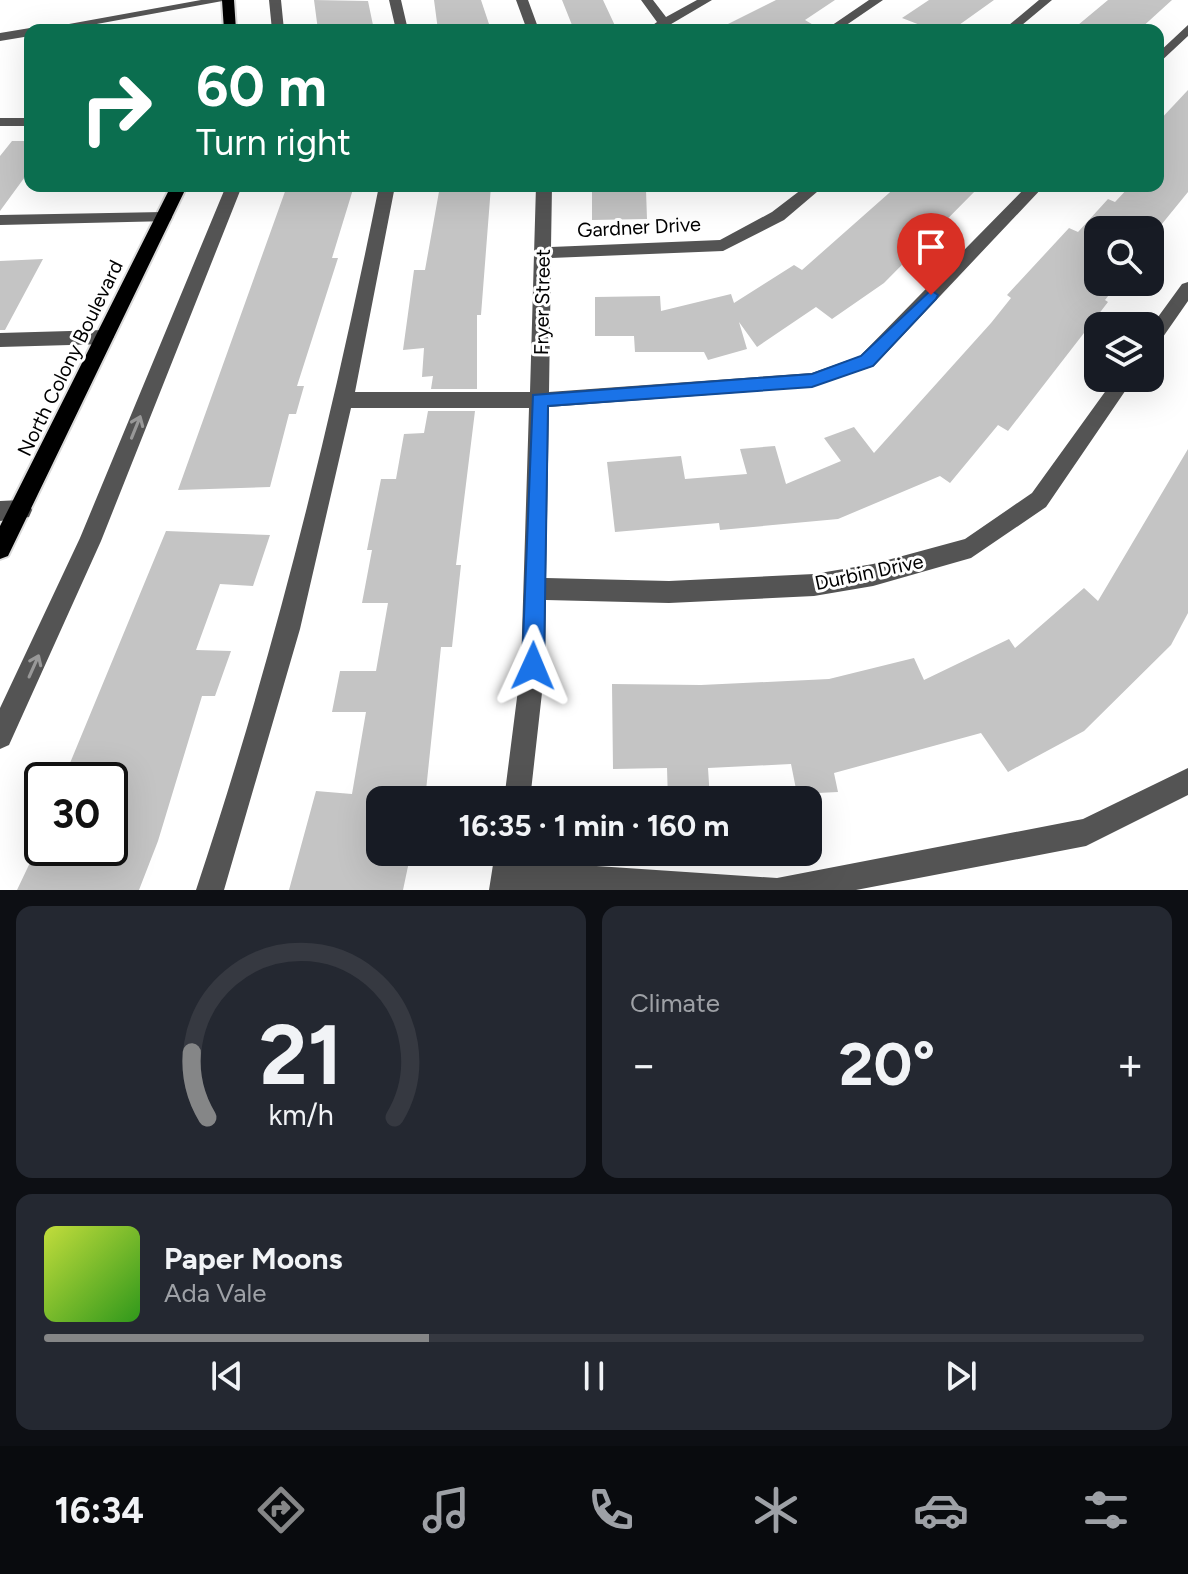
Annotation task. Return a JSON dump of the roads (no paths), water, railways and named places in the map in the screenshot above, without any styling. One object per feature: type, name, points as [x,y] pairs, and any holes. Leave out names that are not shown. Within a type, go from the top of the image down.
[{"type":"main road","points":[[228,0],[230,24]]},
{"type":"main road","name":"North Colony Boulevard","points":[[0,549],[11,511],[105,337],[176,192]]},
{"type":"street","points":[[78,24],[222,0]]},
{"type":"street","points":[[275,0],[277,24]]},
{"type":"street","points":[[395,0],[401,24]]},
{"type":"street","points":[[522,0],[531,24]]},
{"type":"street","points":[[647,0],[664,23],[706,0]]},
{"type":"street","points":[[840,24],[877,0]]},
{"type":"street","points":[[1016,24],[1046,0]]},
{"type":"street","points":[[1164,54],[1188,29]]},
{"type":"street","points":[[0,37],[24,33]]},
{"type":"street","points":[[0,122],[24,122]]},
{"type":"street","points":[[0,736],[90,541],[232,192]]},
{"type":"street","points":[[210,890],[281,660],[347,400],[386,192]]},
{"type":"street","name":"Fryer Street","points":[[519,786],[533,666],[544,192]]},
{"type":"street","name":"Gardner Drive","points":[[543,253],[723,245],[778,216],[808,192]]},
{"type":"street","points":[[347,400],[540,400],[812,380],[867,361],[1030,192]]},
{"type":"street","points":[[0,220],[164,217]]},
{"type":"street","points":[[1164,322],[1188,288]]},
{"type":"street","points":[[0,340],[105,337]]},
{"type":"street","name":"Durbin Drive","points":[[534,589],[669,592],[814,585],[873,575],[971,548],[1039,500],[1115,392]]},
{"type":"street","points":[[782,890],[1086,832],[1188,781]]},
{"type":"street","points":[[506,872],[772,890]]}]
